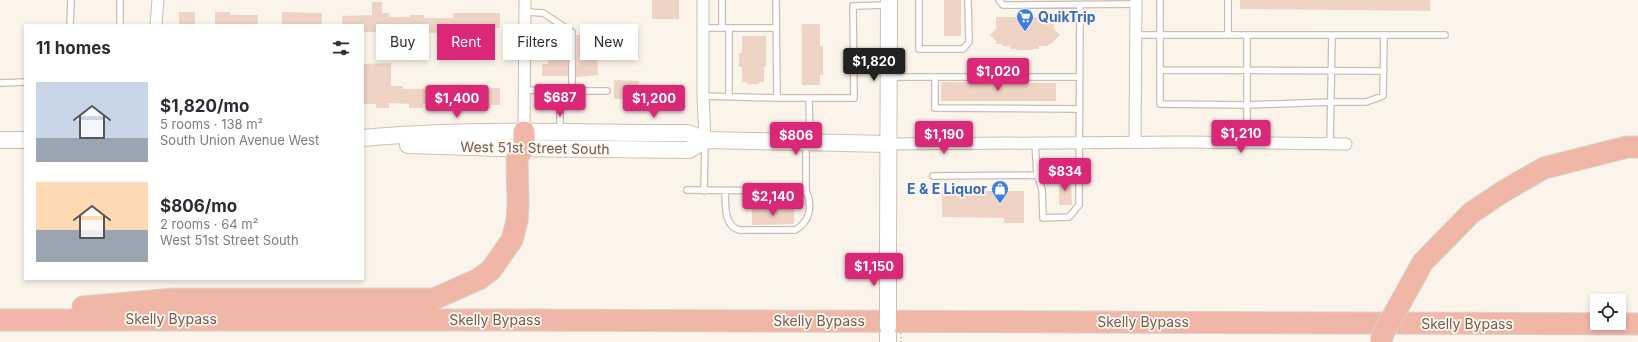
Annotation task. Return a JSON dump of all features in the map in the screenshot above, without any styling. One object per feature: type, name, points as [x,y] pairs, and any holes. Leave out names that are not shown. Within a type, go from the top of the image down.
[{"type":"highway","points":[[0,316],[172,299],[434,299],[478,280],[491,270],[512,240],[517,221],[518,205],[517,156],[524,140]]},
{"type":"highway","points":[[1381,342],[1383,334],[1423,262],[1471,213],[1504,191],[1544,168],[1627,147],[1638,147]]},
{"type":"highway","points":[[1626,318],[1638,316]]},
{"type":"highway","name":"Skelly Bypass","points":[[0,320],[1590,323]]},
{"type":"highway","name":"Skelly Bypass","points":[[1626,324],[1638,324]]},
{"type":"street","points":[[156,24],[158,0]]},
{"type":"street","points":[[524,140],[525,0]]},
{"type":"street","points":[[703,0],[703,96],[705,140]]},
{"type":"street","points":[[1135,142],[1136,2]]},
{"type":"street","points":[[888,342],[889,3]]},
{"type":"street","name":"West 51st Street South","points":[[524,140],[560,132],[688,132],[705,140],[888,144],[1135,142],[1346,144]]},
{"type":"street","name":"West 51st Street South","points":[[364,140],[391,136],[524,140],[689,150],[705,140]]},
{"type":"street","points":[[0,140],[24,140]]},
{"type":"lane","points":[[70,24],[71,0]]},
{"type":"lane","points":[[120,0],[120,24]]},
{"type":"lane","points":[[722,0],[722,28]]},
{"type":"lane","points":[[776,0],[777,98]]},
{"type":"lane","points":[[919,0],[919,49],[963,49],[969,42],[968,0]]},
{"type":"lane","points":[[999,0],[1003,5],[1136,2]]},
{"type":"lane","points":[[1160,0],[1160,104],[1247,105],[1366,102],[1383,96],[1384,35]]},
{"type":"lane","points":[[1228,0],[1228,35]]},
{"type":"lane","points":[[703,96],[854,98],[853,6],[889,3]]},
{"type":"lane","points":[[1035,143],[1037,175],[1042,189],[1043,218],[1069,217],[1079,205],[1080,4]]},
{"type":"lane","points":[[525,12],[543,13],[572,32],[572,91]]},
{"type":"lane","points":[[703,28],[776,28]]},
{"type":"lane","points":[[729,28],[729,96]]},
{"type":"lane","points":[[1136,35],[1445,36]]},
{"type":"lane","points":[[1247,35],[1247,142]]},
{"type":"lane","points":[[1330,144],[1332,35]]},
{"type":"lane","points":[[1160,70],[1384,71]]},
{"type":"lane","points":[[888,76],[1080,77]]},
{"type":"lane","points":[[935,76],[935,108],[1080,109]]},
{"type":"lane","points":[[0,83],[24,82]]},
{"type":"lane","points":[[525,90],[607,91]]},
{"type":"lane","points":[[560,91],[560,132]]},
{"type":"lane","points":[[726,190],[727,215],[733,228],[739,230],[795,230],[807,221],[809,214],[809,197],[806,191],[810,98]]},
{"type":"lane","points":[[704,190],[705,140]]},
{"type":"lane","points":[[933,176],[1037,175]]},
{"type":"lane","points":[[687,190],[806,191]]},
{"type":"building","points":[[652,0],[679,0],[679,19],[652,19]]},
{"type":"building","points":[[944,0],[961,0],[961,36],[944,36]]},
{"type":"building","points":[[1240,0],[1430,0],[1430,11],[1240,9]]},
{"type":"building","points":[[372,2],[382,2],[382,13],[389,13],[389,17],[424,15],[424,18],[453,18],[453,13],[500,13],[500,28],[495,28],[495,24],[437,24],[437,33],[429,33],[429,24],[376,24],[376,32],[364,32],[364,24],[342,24],[342,16],[372,15]]},
{"type":"building","points":[[179,12],[195,12],[195,24],[179,24]]},
{"type":"building","points":[[215,12],[230,12],[230,15],[258,15],[258,24],[215,24]]},
{"type":"building","points":[[282,12],[322,13],[322,24],[282,24]]},
{"type":"building","name":"QuikTrip","points":[[996,17],[1054,17],[1054,29],[1060,35],[1051,44],[1048,44],[1048,46],[1039,46],[1039,49],[1010,49],[1010,46],[996,44],[996,41],[990,35],[996,29]]},
{"type":"building","points":[[802,24],[820,24],[820,46],[823,46],[823,75],[820,75],[820,85],[802,85]]},
{"type":"building","points":[[576,35],[580,35],[580,60],[597,60],[598,75],[576,77]]},
{"type":"building","points":[[742,36],[766,36],[766,67],[764,67],[764,82],[759,82],[759,84],[747,84],[747,82],[742,82],[742,67],[739,67],[739,53],[742,53]]},
{"type":"building","points":[[548,60],[568,60],[568,76],[542,76],[542,64],[548,64]]},
{"type":"building","points":[[391,63],[391,86],[403,86],[403,89],[500,88],[500,105],[491,105],[491,108],[443,109],[443,104],[423,104],[423,108],[409,108],[409,104],[389,103],[389,108],[376,108],[376,104],[364,104],[364,64]]},
{"type":"building","points":[[614,80],[639,81],[638,99],[614,99]]},
{"type":"building","points":[[941,82],[1056,83],[1056,101],[941,101]]},
{"type":"building","points":[[663,90],[679,90],[679,108],[662,108]]},
{"type":"building","points":[[1059,178],[1071,178],[1072,205],[1059,205]]},
{"type":"building","points":[[942,191],[1024,191],[1024,223],[1004,223],[1004,218],[942,217]]},
{"type":"building","points":[[752,209],[794,209],[794,224],[752,225]]},
{"type":"place","name":"QuikTrip","points":[[1025,32]]},
{"type":"place","name":"E & E Liquor","points":[[1000,204]]}]
